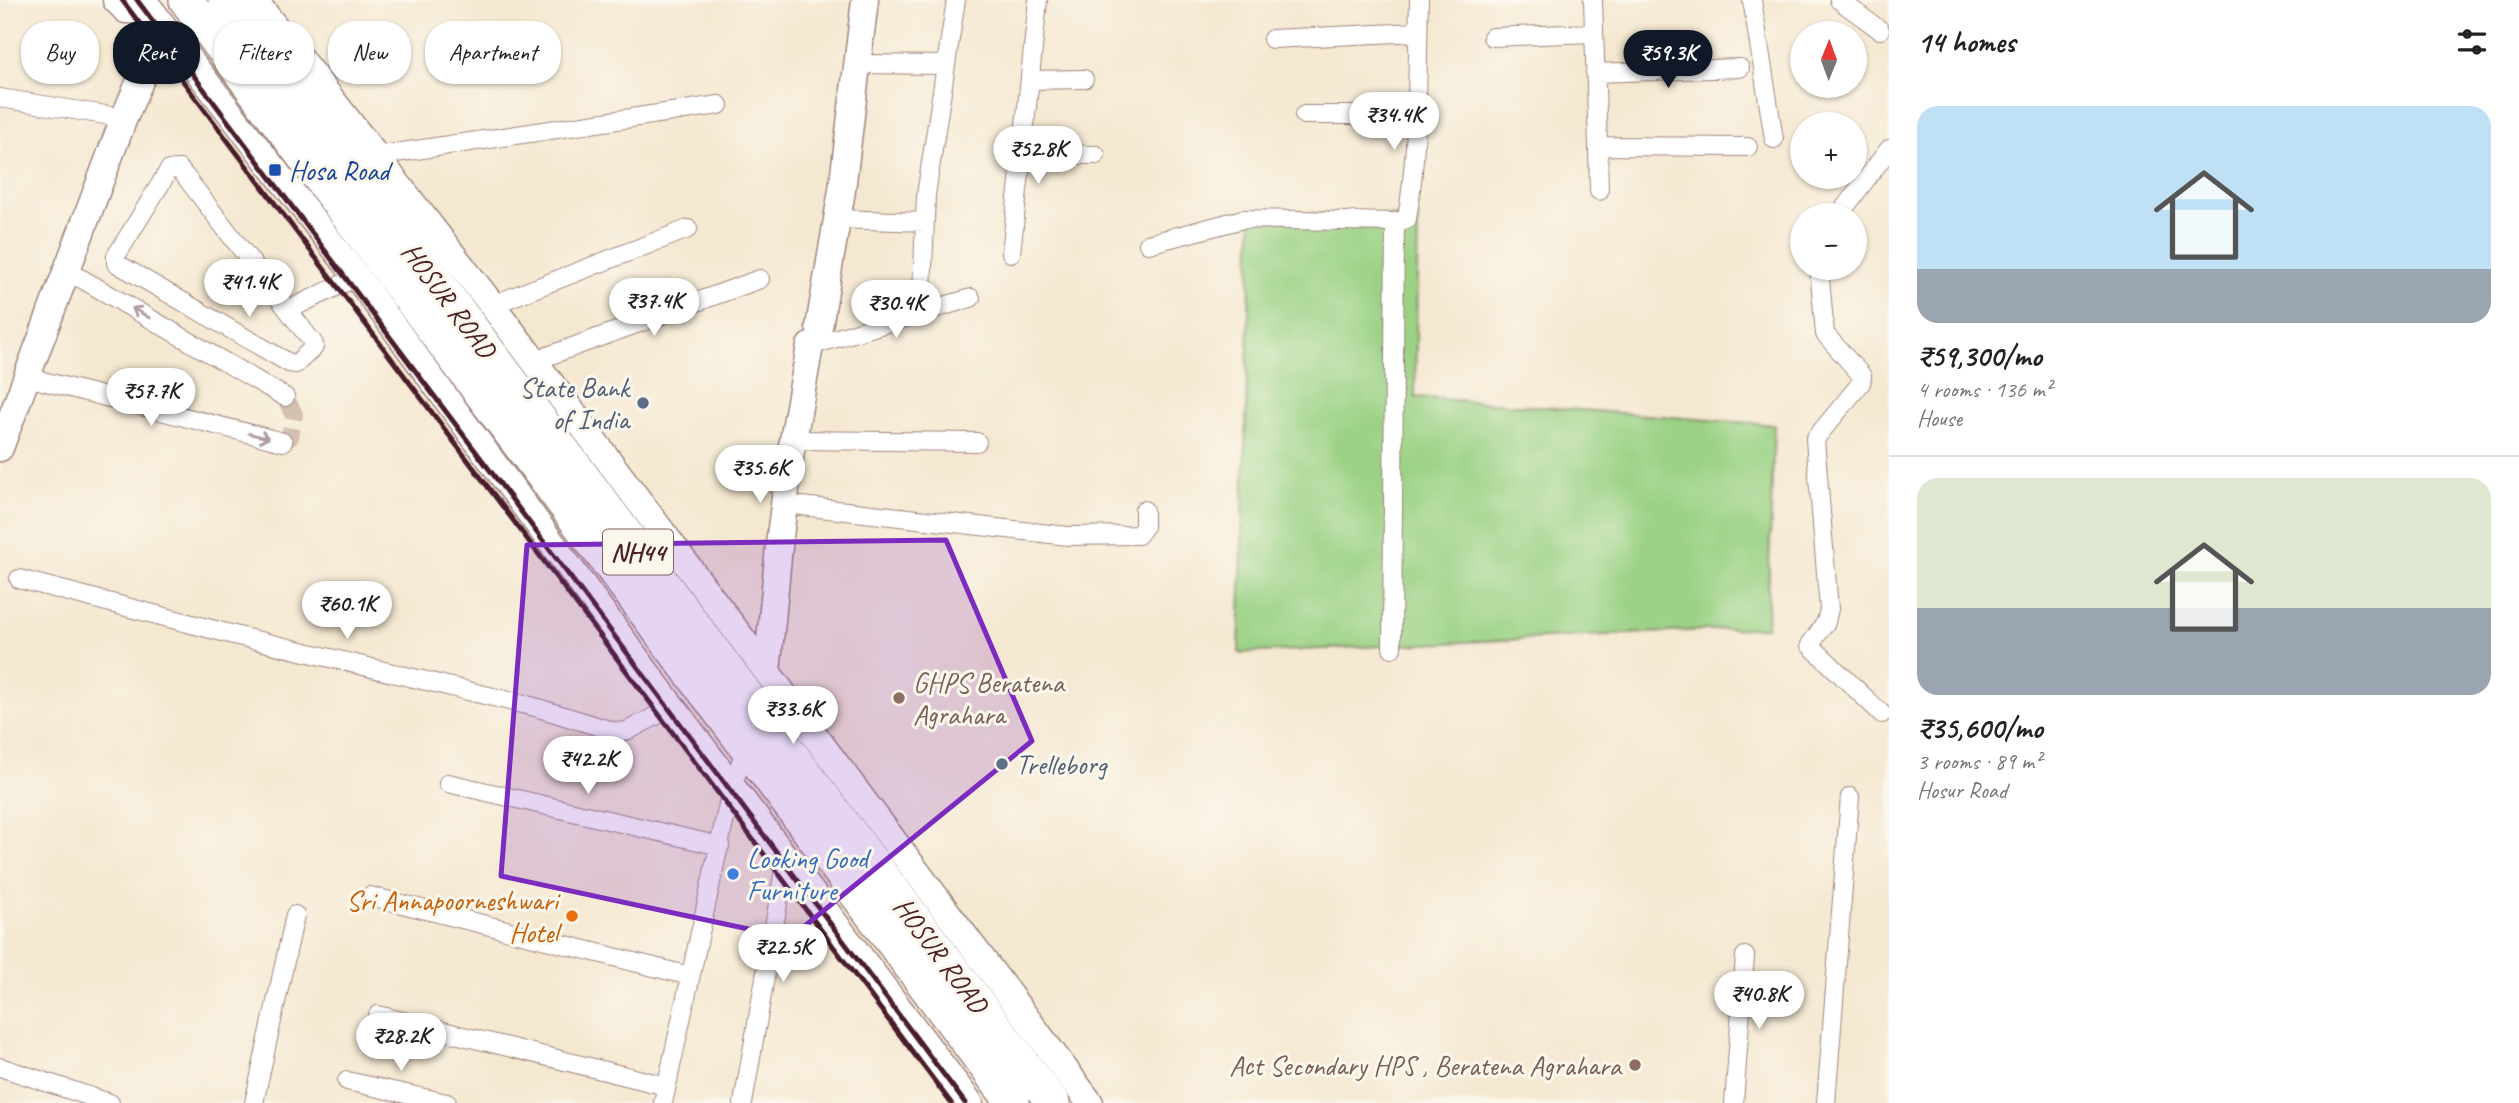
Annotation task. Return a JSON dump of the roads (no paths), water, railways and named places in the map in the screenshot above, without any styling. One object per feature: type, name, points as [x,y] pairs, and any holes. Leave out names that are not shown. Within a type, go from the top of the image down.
[{"type":"highway","points":[[186,0],[1013,1103]]},
{"type":"highway","name":"HOSUR ROAD","points":[[228,0],[1053,1103]]},
{"type":"highway","points":[[228,0],[1038,1103]]},
{"type":"highway","name":"HOSUR ROAD","points":[[155,4],[736,774],[996,1103]]},
{"type":"street","points":[[116,0],[125,10],[155,4],[163,21]]},
{"type":"street","name":"HOSUR ROAD","points":[[228,0],[375,156],[492,305],[1090,1103]]},
{"type":"street","points":[[768,672],[793,440],[838,219],[865,0]]},
{"type":"street","points":[[922,292],[926,195],[956,0]]},
{"type":"street","points":[[1011,253],[1038,0]]},
{"type":"street","points":[[1148,244],[1243,219],[1395,222],[1407,219],[1415,115],[1419,0]]},
{"type":"street","points":[[1593,0],[1599,191]]},
{"type":"street","points":[[1752,0],[1774,139]]},
{"type":"street","points":[[1839,0],[1880,30]]},
{"type":"street","points":[[1272,39],[1418,32]]},
{"type":"street","points":[[1492,37],[1594,33]]},
{"type":"street","points":[[859,64],[946,65]]},
{"type":"street","points":[[1595,73],[1740,68]]},
{"type":"street","points":[[200,74],[357,277],[673,707],[736,774],[786,858],[970,1103]]},
{"type":"street","points":[[1030,80],[1084,79]]},
{"type":"street","points":[[0,448],[6,415],[27,377],[139,84]]},
{"type":"street","points":[[0,98],[124,118]]},
{"type":"street","points":[[375,156],[719,105]]},
{"type":"street","points":[[1304,115],[1415,115]]},
{"type":"street","points":[[1598,146],[1748,147]]},
{"type":"street","points":[[1848,203],[1889,149]]},
{"type":"street","points":[[1022,154],[1096,155]]},
{"type":"street","points":[[179,169],[185,176],[288,310],[314,344],[296,364],[289,363],[116,263],[116,256],[169,170],[179,169]]},
{"type":"street","points":[[838,219],[925,222]]},
{"type":"street","points":[[1392,648],[1395,222]]},
{"type":"street","points":[[492,305],[688,229]]},
{"type":"street","points":[[65,274],[82,279],[285,397]]},
{"type":"street","points":[[288,310],[357,277]]},
{"type":"street","points":[[534,361],[760,279]]},
{"type":"street","points":[[1820,280],[1825,334],[1862,376],[1861,383],[1815,439],[1829,609],[1826,622],[1810,645],[1882,714]]},
{"type":"street","points":[[814,337],[971,298]]},
{"type":"street","points":[[27,377],[283,442]]},
{"type":"street","points":[[793,440],[976,442]]},
{"type":"street","points":[[784,504],[1068,537],[1138,535],[1144,527],[1144,510]]},
{"type":"street","points":[[19,579],[234,635],[535,707],[616,732],[626,731],[673,707]]},
{"type":"street","points":[[378,1016],[664,1094],[736,774]]},
{"type":"street","points":[[449,783],[719,846]]},
{"type":"street","points":[[1826,1103],[1850,796]]},
{"type":"street","points":[[743,1103],[786,858]]},
{"type":"street","points":[[370,896],[690,976]]},
{"type":"street","points":[[254,1103],[295,915]]},
{"type":"street","points":[[1734,1103],[1745,956]]},
{"type":"street","points":[[0,1067],[110,1103]]},
{"type":"street","points":[[347,1081],[447,1103]]},
{"type":"tunnel","points":[[283,442],[290,437],[294,414],[285,397]]},
{"type":"railway","points":[[122,0],[951,1103]]},
{"type":"railway","points":[[137,0],[965,1103]]},
{"type":"place","name":"Hosa Road","points":[[275,170]]},
{"type":"place","name":"State Bank of India","points":[[643,403]]},
{"type":"place","name":"GHPS Beratena Agrahara","points":[[899,698]]},
{"type":"place","name":"Trelleborg","points":[[1002,764]]},
{"type":"place","name":"Looking Good Furniture","points":[[733,874]]},
{"type":"place","name":"Sri Annapoorneshwari Hotel","points":[[572,916]]},
{"type":"place","name":"Act Secondary HPS , Beratena Agrahara","points":[[1635,1065]]}]
